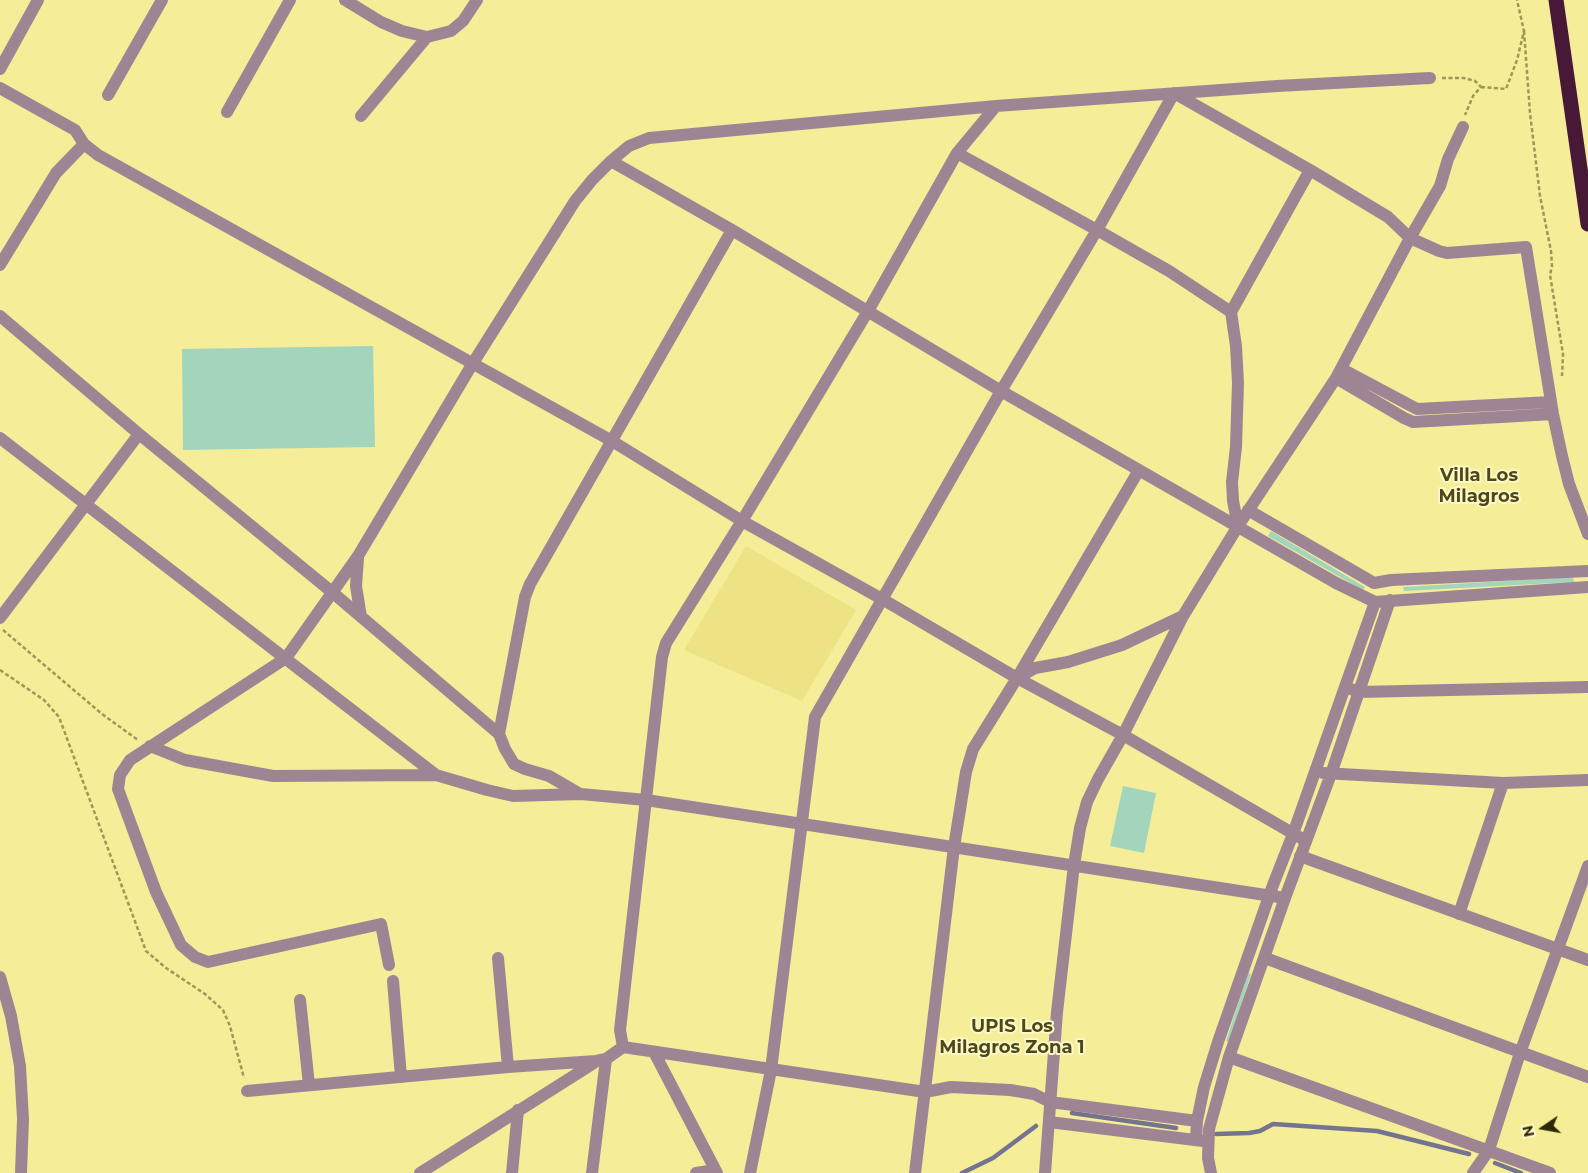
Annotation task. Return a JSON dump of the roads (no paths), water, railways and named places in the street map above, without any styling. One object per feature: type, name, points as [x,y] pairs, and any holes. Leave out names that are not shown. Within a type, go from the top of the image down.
[{"type":"highway","points":[[1556,0],[1588,224]]},
{"type":"street","points":[[0,69],[38,0]]},
{"type":"street","points":[[108,96],[162,0]]},
{"type":"street","points":[[227,112],[290,0]]},
{"type":"street","points":[[345,0],[381,22],[402,31],[427,37],[451,32],[463,21],[477,0]]},
{"type":"street","points":[[361,116],[427,37]]},
{"type":"street","points":[[389,965],[381,924],[208,962],[195,957],[181,945],[156,892],[118,789],[120,775],[130,760],[286,658],[358,556],[473,363],[575,201],[610,161],[629,146],[649,138],[996,106],[1174,93],[1430,78]]},
{"type":"street","points":[[0,88],[75,130],[84,144],[98,154],[612,441],[742,521],[1017,678],[1123,735],[1306,841]]},
{"type":"street","points":[[1174,93],[1310,170],[1388,217],[1410,238],[1439,252],[1447,254],[1526,246],[1552,408],[1569,484],[1588,534]]},
{"type":"street","points":[[750,1173],[770,1070],[815,717],[1001,391],[1097,230],[1174,93]]},
{"type":"street","points":[[623,1047],[620,1030],[662,657],[666,643],[742,521],[868,311],[957,154],[996,106]]},
{"type":"street","points":[[1044,1173],[1057,1012],[1074,865],[1080,828],[1087,802],[1183,616],[1248,510],[1339,374],[1410,238],[1440,186],[1448,159],[1464,127]]},
{"type":"street","points":[[0,265],[56,173],[84,144]]},
{"type":"street","points":[[957,154],[1169,271],[1230,312]]},
{"type":"street","points":[[610,161],[732,230],[1001,391],[1336,583],[1375,602],[1588,587]]},
{"type":"street","points":[[1238,526],[1233,501],[1232,482],[1236,446],[1238,383],[1236,346],[1230,312],[1310,170]]},
{"type":"street","points":[[499,734],[525,597],[530,584],[732,230]]},
{"type":"street","points":[[0,316],[139,434],[332,592],[499,734],[514,764],[549,776],[581,794]]},
{"type":"street","points":[[1339,374],[1404,418],[1413,422],[1552,408]]},
{"type":"street","points":[[0,618],[139,434]]},
{"type":"street","points":[[0,438],[436,774]]},
{"type":"street","points":[[915,1173],[954,847],[966,772],[973,749],[1017,678],[1139,470]]},
{"type":"street","points":[[1248,510],[1374,583],[1412,579],[1588,571]]},
{"type":"street","points":[[358,556],[356,586],[361,617]]},
{"type":"street","points":[[1202,1141],[1209,1129],[1229,1057],[1284,898],[1331,774],[1390,600]]},
{"type":"street","points":[[1211,1173],[1196,1120],[1204,1088],[1269,895],[1293,834],[1375,602]]},
{"type":"street","points":[[1017,678],[1035,668],[1068,662],[1122,645],[1183,616]]},
{"type":"street","points":[[1345,688],[1358,692],[1588,687]]},
{"type":"street","points":[[150,746],[185,760],[273,776],[436,774],[513,796],[581,794],[646,800],[1284,898]]},
{"type":"street","points":[[1315,773],[1503,783],[1588,780]]},
{"type":"street","points":[[1459,914],[1503,783]]},
{"type":"street","points":[[1300,856],[1588,960]]},
{"type":"street","points":[[1473,1173],[1489,1150],[1520,1053],[1588,866]]},
{"type":"street","points":[[498,958],[508,1067]]},
{"type":"street","points":[[1264,958],[1588,1077]]},
{"type":"street","points":[[0,977],[11,1016],[20,1066],[23,1119],[21,1173]]},
{"type":"street","points":[[393,981],[402,1077]]},
{"type":"street","points":[[300,1000],[309,1085]]},
{"type":"street","points":[[420,1173],[434,1168],[518,1110],[623,1047],[925,1092],[951,1087],[1010,1090],[1034,1094],[1050,1102],[1196,1120]]},
{"type":"street","points":[[654,1052],[716,1171],[696,1173]]},
{"type":"street","points":[[1229,1057],[1550,1173]]},
{"type":"street","points":[[247,1092],[601,1060]]},
{"type":"street","points":[[592,1173],[601,1060]]},
{"type":"street","points":[[512,1173],[518,1110]]},
{"type":"street","points":[[1049,1122],[1202,1141]]},
{"type":"waterway","points":[[1072,1113],[1176,1128]]},
{"type":"waterway","points":[[1216,1134],[1249,1133],[1260,1131],[1273,1124],[1377,1131],[1469,1154]]},
{"type":"waterway","points":[[962,1173],[993,1158],[1036,1126]]},
{"type":"waterway","points":[[1495,1163],[1521,1173]]},
{"type":"district","name":"Villa Los Milagros","points":[[1479,486]]},
{"type":"district","name":"UPIS Los Milagros Zona 1","points":[[1012,1037]]}]
